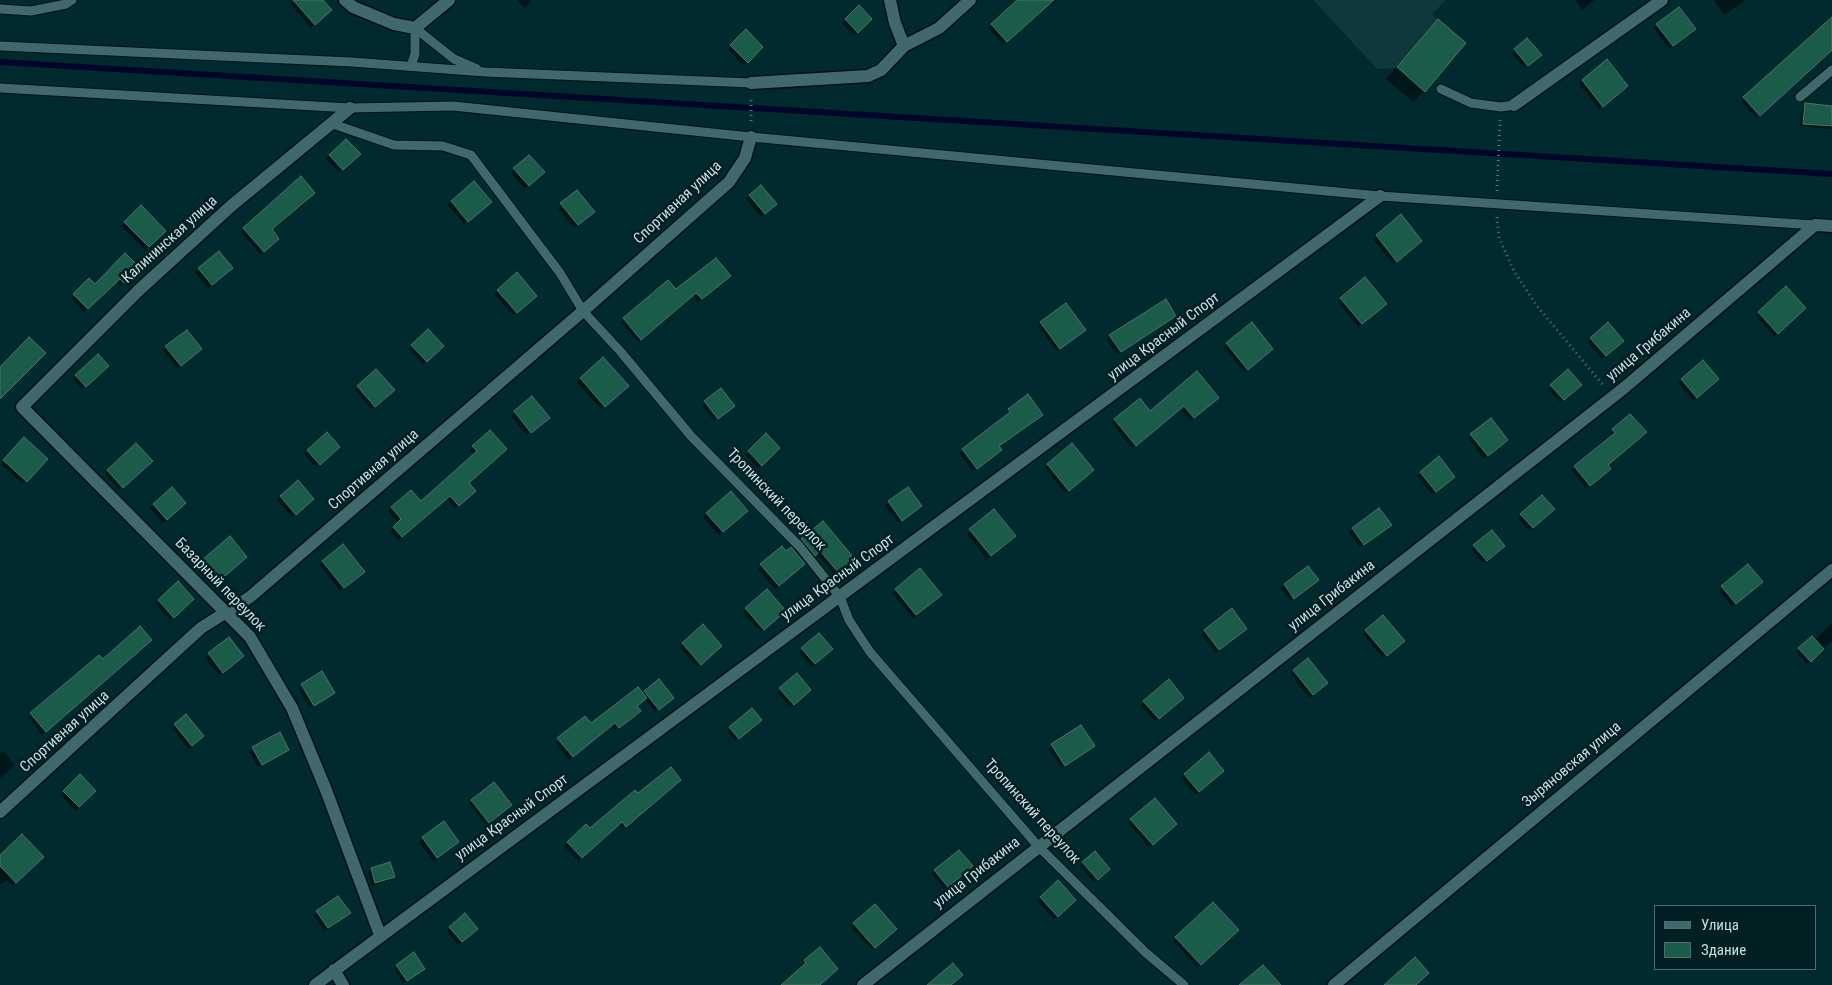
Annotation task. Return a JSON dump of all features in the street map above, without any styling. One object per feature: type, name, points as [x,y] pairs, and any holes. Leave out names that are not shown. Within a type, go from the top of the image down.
[{"type":"street","points":[[345,0],[353,7],[394,24],[415,28],[449,0]]},
{"type":"street","points":[[890,0],[895,23],[904,46]]},
{"type":"street","points":[[751,83],[868,76],[881,70],[904,46],[939,28],[970,0]]},
{"type":"street","points":[[1514,105],[1662,0]]},
{"type":"street","name":"Калининская улица","points":[[22,407],[139,290],[231,206],[333,124],[350,108]]},
{"type":"street","name":"Спортивная улица","points":[[0,812],[201,628],[226,614],[250,597],[583,311],[729,182],[745,158],[751,137]]},
{"type":"street","name":"улица Красный Спорт","points":[[315,985],[1380,196]]},
{"type":"street","points":[[1815,225],[1832,226]]},
{"type":"street","name":"улица Грибакина","points":[[863,985],[1612,397],[1815,225]]},
{"type":"street","name":"Базарный переулок","points":[[22,407],[250,637],[292,708],[326,790],[380,935]]},
{"type":"street","name":"Зыряновская улица","points":[[1334,985],[1832,570]]},
{"type":"street","points":[[334,970],[343,985]]},
{"type":"lane","points":[[0,9],[31,11],[66,4],[72,0]]},
{"type":"lane","points":[[411,66],[415,54],[415,28]]},
{"type":"lane","points":[[415,28],[454,59],[484,72]]},
{"type":"lane","points":[[0,46],[411,66],[484,72],[751,83]]},
{"type":"lane","points":[[1800,97],[1832,70]]},
{"type":"lane","points":[[0,88],[350,108],[454,106],[751,137],[1380,196],[1815,225]]},
{"type":"lane","points":[[1441,89],[1471,103],[1501,107],[1514,105]]},
{"type":"lane","name":"Тропинский переулок","points":[[333,124],[394,145],[443,146],[471,155],[560,273],[583,311],[620,351],[691,436],[800,546],[840,597],[850,620],[870,652],[1038,846],[1145,952],[1184,985]]},
{"type":"path","points":[[751,99],[751,122]]},
{"type":"path","points":[[1501,107],[1496,204],[1499,238],[1514,271],[1537,306],[1612,397]]},
{"type":"shaded area","points":[[1313,0],[1446,0],[1432,14],[1466,43],[1425,92],[1397,68],[1377,69]]},
{"type":"building","points":[[293,0],[323,0],[332,10],[315,25]]},
{"type":"building","points":[[1017,0],[1054,0],[1007,42],[991,24]]},
{"type":"building","points":[[859,5],[872,19],[858,33],[845,19]]},
{"type":"building","points":[[1679,7],[1696,29],[1673,46],[1656,24]]},
{"type":"building","points":[[1832,17],[1832,50],[1760,116],[1743,97]]},
{"type":"building","points":[[1438,19],[1466,43],[1425,92],[1397,67]]},
{"type":"building","points":[[746,29],[763,47],[748,63],[730,45]]},
{"type":"building","points":[[1527,38],[1542,55],[1528,66],[1514,49]]},
{"type":"building","points":[[1607,59],[1628,86],[1603,107],[1582,80]]},
{"type":"building","points":[[1805,103],[1832,106],[1832,126],[1803,124]]},
{"type":"building","points":[[346,139],[361,154],[343,170],[329,155]]},
{"type":"building","points":[[529,155],[545,172],[529,186],[513,168]]},
{"type":"building","points":[[301,176],[315,193],[272,229],[279,239],[264,252],[243,228]]},
{"type":"building","points":[[474,181],[492,202],[468,222],[451,201]]},
{"type":"building","points":[[761,185],[777,204],[765,214],[749,195]]},
{"type":"building","points":[[577,190],[595,212],[578,225],[560,203]]},
{"type":"building","points":[[141,205],[166,231],[149,247],[124,222]]},
{"type":"building","points":[[1401,214],[1422,241],[1397,262],[1376,235]]},
{"type":"building","points":[[219,251],[233,268],[212,285],[198,268]]},
{"type":"building","points":[[125,253],[140,268],[124,283],[120,279],[88,309],[73,294],[89,278],[95,284]]},
{"type":"building","points":[[716,258],[731,276],[702,299],[696,293],[641,340],[623,318],[668,280],[676,289]]},
{"type":"building","points":[[517,272],[537,296],[517,313],[497,290]]},
{"type":"building","points":[[1365,277],[1387,304],[1362,324],[1340,298]]},
{"type":"building","points":[[1786,286],[1806,308],[1778,334],[1758,312]]},
{"type":"building","points":[[1166,299],[1176,316],[1121,352],[1109,335]]},
{"type":"building","points":[[1066,303],[1086,330],[1060,349],[1040,322]]},
{"type":"building","points":[[1252,322],[1273,349],[1248,370],[1226,343]]},
{"type":"building","points":[[1608,322],[1624,341],[1606,356],[1590,338]]},
{"type":"building","points":[[428,329],[444,346],[427,362],[411,345]]},
{"type":"building","points":[[187,330],[202,349],[181,366],[165,346]]},
{"type":"building","points":[[29,337],[46,353],[0,399],[0,367]]},
{"type":"building","points":[[98,354],[109,366],[86,387],[75,375]]},
{"type":"building","points":[[603,357],[629,386],[605,407],[580,378]]},
{"type":"building","points":[[1703,360],[1719,379],[1697,398],[1681,379]]},
{"type":"building","points":[[376,369],[395,390],[375,407],[357,386]]},
{"type":"building","points":[[1568,369],[1582,385],[1564,400],[1550,385]]},
{"type":"building","points":[[1197,371],[1219,398],[1194,418],[1184,406],[1136,446],[1114,419],[1140,398],[1150,411]]},
{"type":"building","points":[[721,388],[735,406],[718,419],[704,401]]},
{"type":"building","points":[[1028,394],[1043,415],[999,446],[1002,450],[977,469],[962,449],[1010,412],[1008,409]]},
{"type":"building","points":[[532,396],[550,418],[531,433],[514,411]]},
{"type":"building","points":[[1630,414],[1647,432],[1608,465],[1611,469],[1590,486],[1574,466],[1615,433],[1612,429]]},
{"type":"building","points":[[1491,418],[1508,440],[1488,456],[1470,434]]},
{"type":"building","points":[[490,430],[507,449],[469,483],[476,491],[459,506],[450,496],[402,537],[393,527],[401,519],[391,507],[411,490],[421,501],[477,451],[472,446]]},
{"type":"building","points":[[327,432],[340,447],[320,465],[307,450]]},
{"type":"building","points":[[766,433],[780,448],[762,466],[748,451]]},
{"type":"building","points":[[24,437],[48,459],[27,482],[3,460]]},
{"type":"building","points":[[136,443],[153,461],[123,488],[107,470]]},
{"type":"building","points":[[1072,443],[1094,470],[1069,491],[1047,464]]},
{"type":"building","points":[[1439,456],[1455,477],[1436,492],[1420,472]]},
{"type":"building","points":[[298,480],[314,499],[296,515],[280,496]]},
{"type":"building","points":[[172,487],[186,503],[167,520],[153,504]]},
{"type":"building","points":[[908,487],[922,506],[902,521],[888,501]]},
{"type":"building","points":[[731,491],[748,511],[723,532],[706,513]]},
{"type":"building","points":[[1542,495],[1555,509],[1533,528],[1520,514]]},
{"type":"building","points":[[1379,508],[1392,525],[1364,545],[1352,528]]},
{"type":"building","points":[[994,509],[1016,536],[991,556],[969,529]]},
{"type":"building","points":[[823,521],[854,558],[838,572],[820,551],[815,556],[801,539]]},
{"type":"building","points":[[1492,530],[1505,546],[1487,561],[1473,545]]},
{"type":"building","points":[[230,536],[247,557],[218,582],[201,561]]},
{"type":"building","points":[[343,544],[365,572],[344,588],[322,561]]},
{"type":"building","points":[[782,546],[786,551],[791,547],[805,564],[779,586],[760,564]]},
{"type":"building","points":[[1748,564],[1763,582],[1736,604],[1721,586]]},
{"type":"building","points":[[1308,566],[1319,580],[1294,599],[1284,584]]},
{"type":"building","points":[[920,568],[942,595],[916,615],[895,589]]},
{"type":"building","points":[[178,581],[194,599],[174,618],[158,600]]},
{"type":"building","points":[[767,589],[786,611],[764,630],[745,608]]},
{"type":"building","points":[[1232,608],[1247,629],[1219,650],[1204,630]]},
{"type":"building","points":[[1383,615],[1405,641],[1387,656],[1365,630]]},
{"type":"building","points":[[703,624],[722,646],[701,665],[682,643]]},
{"type":"building","points":[[140,626],[152,640],[46,732],[30,713],[99,655],[103,659]]},
{"type":"building","points":[[819,633],[833,649],[815,664],[801,648]]},
{"type":"building","points":[[1812,636],[1824,649],[1811,662],[1798,648]]},
{"type":"building","points":[[229,637],[244,656],[223,673],[208,653]]},
{"type":"building","points":[[1308,658],[1328,683],[1313,695],[1293,670]]},
{"type":"building","points":[[322,671],[335,693],[314,706],[301,684]]},
{"type":"building","points":[[797,673],[811,690],[794,705],[779,688]]},
{"type":"building","points":[[659,679],[674,698],[659,710],[644,691]]},
{"type":"building","points":[[1169,679],[1184,698],[1159,719],[1143,701]]},
{"type":"building","points":[[638,687],[647,698],[637,706],[641,711],[619,728],[615,723],[573,757],[557,738],[585,716],[591,723]]},
{"type":"building","points":[[752,708],[762,720],[739,739],[729,727]]},
{"type":"building","points":[[186,714],[204,736],[192,746],[174,724]]},
{"type":"building","points":[[1081,725],[1095,746],[1065,766],[1051,744]]},
{"type":"building","points":[[280,732],[289,750],[262,765],[252,747]]},
{"type":"building","points":[[1209,752],[1224,771],[1199,792],[1184,774]]},
{"type":"building","points":[[671,767],[681,780],[626,827],[622,822],[582,858],[567,842],[586,824],[590,828],[635,790],[638,793]]},
{"type":"building","points":[[80,774],[96,791],[79,807],[63,791]]},
{"type":"building","points":[[494,782],[512,805],[489,823],[471,800]]},
{"type":"building","points":[[1155,798],[1177,824],[1153,845],[1130,819]]},
{"type":"building","points":[[444,821],[459,842],[437,858],[422,837]]},
{"type":"building","points":[[22,834],[44,857],[16,883],[0,866],[0,855]]},
{"type":"building","points":[[959,850],[973,866],[948,887],[934,870]]},
{"type":"building","points":[[1095,851],[1110,869],[1098,880],[1082,862]]},
{"type":"building","points":[[390,862],[395,877],[375,883],[371,868]]},
{"type":"building","points":[[1058,880],[1076,900],[1058,917],[1040,897]]},
{"type":"building","points":[[338,896],[351,913],[328,928],[316,911]]},
{"type":"building","points":[[1213,902],[1239,930],[1201,965],[1175,937]]},
{"type":"building","points":[[875,904],[897,929],[875,948],[853,923]]},
{"type":"building","points":[[465,913],[478,929],[462,942],[449,927]]},
{"type":"building","points":[[820,947],[838,969],[820,985],[781,985],[806,963],[804,960]]},
{"type":"building","points":[[414,952],[425,969],[407,981],[396,965]]},
{"type":"building","points":[[1415,957],[1429,973],[1416,985],[1384,985]]},
{"type":"building","points":[[953,963],[963,975],[951,985],[927,985]]},
{"type":"building","points":[[1263,965],[1281,985],[1239,985]]},
{"type":"waterway","points":[[0,62],[1832,174]]}]
